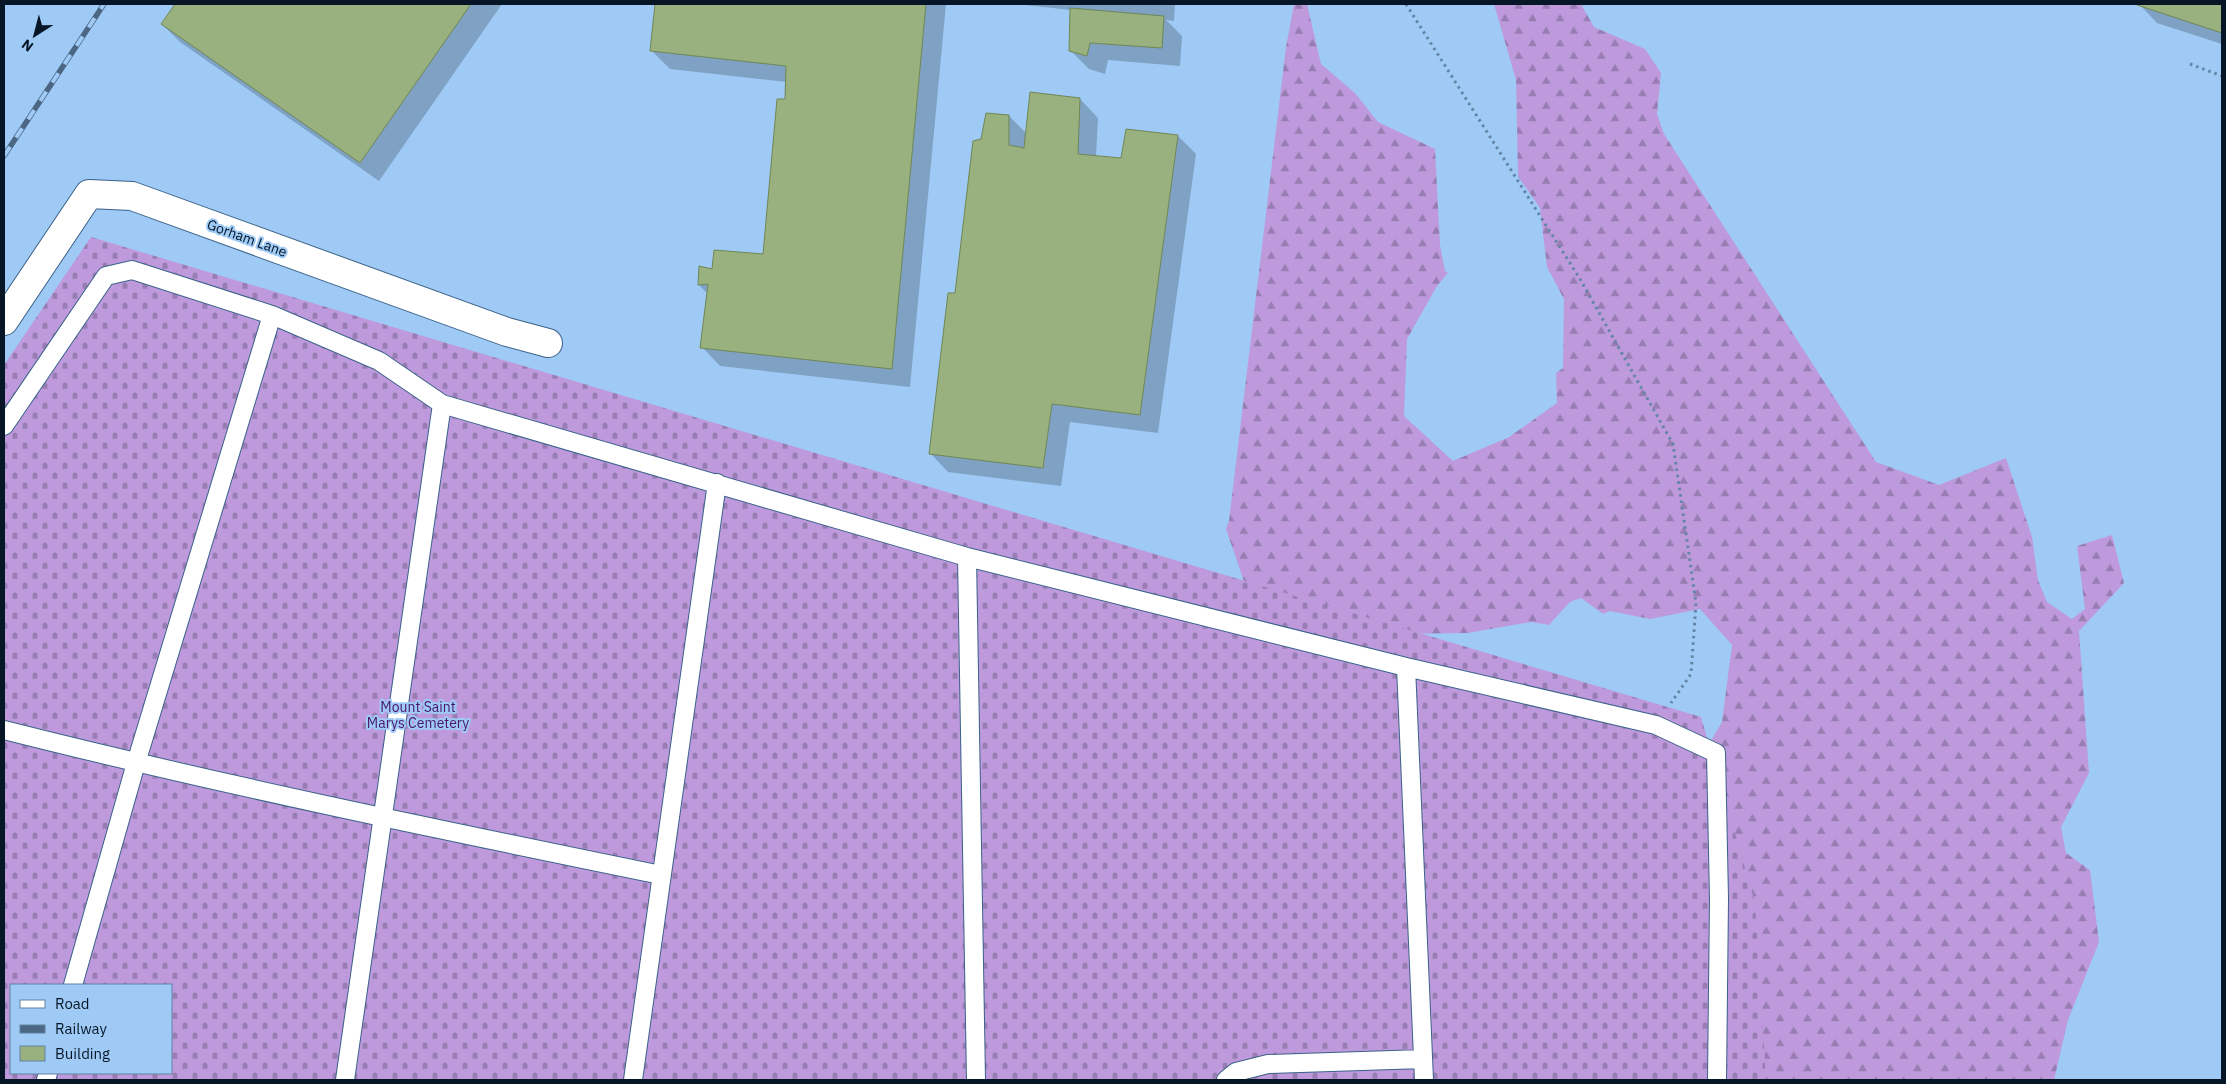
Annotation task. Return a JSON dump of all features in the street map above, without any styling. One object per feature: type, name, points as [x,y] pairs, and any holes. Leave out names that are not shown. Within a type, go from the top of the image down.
[{"type":"street","name":"Gorham Lane","points":[[4,321],[89,194],[132,196],[507,332],[548,344]]},
{"type":"lane","points":[[4,426],[106,276],[132,270],[272,315],[379,361],[442,404],[967,557],[1406,667],[1656,725],[1716,752],[1719,899],[1717,1080]]},
{"type":"lane","points":[[73,984],[136,763],[272,315]]},
{"type":"lane","points":[[345,1080],[442,404]]},
{"type":"lane","points":[[633,1080],[716,483]]},
{"type":"lane","points":[[967,557],[976,1080]]},
{"type":"lane","points":[[1406,667],[1424,1080]]},
{"type":"lane","points":[[4,730],[136,763],[382,818],[662,875]]},
{"type":"lane","points":[[1226,1080],[1236,1072],[1268,1064],[1423,1059]]},
{"type":"path","points":[[1406,4],[1580,279],[1673,444],[1696,602],[1691,674],[1656,725]]},
{"type":"path","points":[[2190,64],[2222,76]]},
{"type":"green space","points":[[1294,4],[1307,4],[1321,64],[1355,93],[1378,122],[1435,149],[1440,245],[1445,271],[1448,273],[1437,286],[1407,339],[1404,416],[1453,461],[1509,437],[1557,403],[1556,373],[1563,368],[1564,299],[1547,267],[1540,208],[1518,176],[1516,80],[1494,4],[1581,4],[1594,27],[1645,49],[1661,73],[1657,114],[1664,134],[1876,462],[1939,485],[2006,458],[2032,537],[2038,580],[2047,602],[2072,619],[2085,609],[2077,546],[2112,535],[2124,583],[2079,631],[2089,773],[2061,827],[2066,853],[2090,870],[2099,942],[2068,1020],[2054,1080],[1741,1080],[1693,772],[1722,722],[1732,645],[1700,609],[1650,619],[1610,611],[1603,614],[1581,598],[1570,602],[1549,625],[1531,622],[1468,633],[1394,634],[1250,599],[1226,529],[1229,521],[1286,47]]},
{"type":"green space","name":"Mount Saint Marys Cemetery","points":[[91,237],[1701,717],[1755,902],[1766,1080],[4,1080],[4,365]]},
{"type":"building","points":[[175,4],[471,4],[360,163],[161,24]]},
{"type":"building","points":[[655,4],[926,4],[892,369],[700,348],[708,284],[698,285],[699,266],[712,269],[714,250],[763,254],[777,99],[785,99],[786,66],[650,51]]},
{"type":"building","points":[[2222,4],[2222,33],[2137,5]]},
{"type":"building","points":[[1070,8],[1164,16],[1162,48],[1090,43],[1087,56],[1069,51]]},
{"type":"building","points":[[1030,92],[1080,98],[1078,154],[1121,158],[1126,129],[1178,135],[1140,415],[1052,404],[1043,468],[929,454],[948,293],[955,293],[973,141],[981,139],[986,113],[1009,115],[1009,145],[1024,148]]},
{"type":"railway","points":[[4,156],[104,4]]}]
